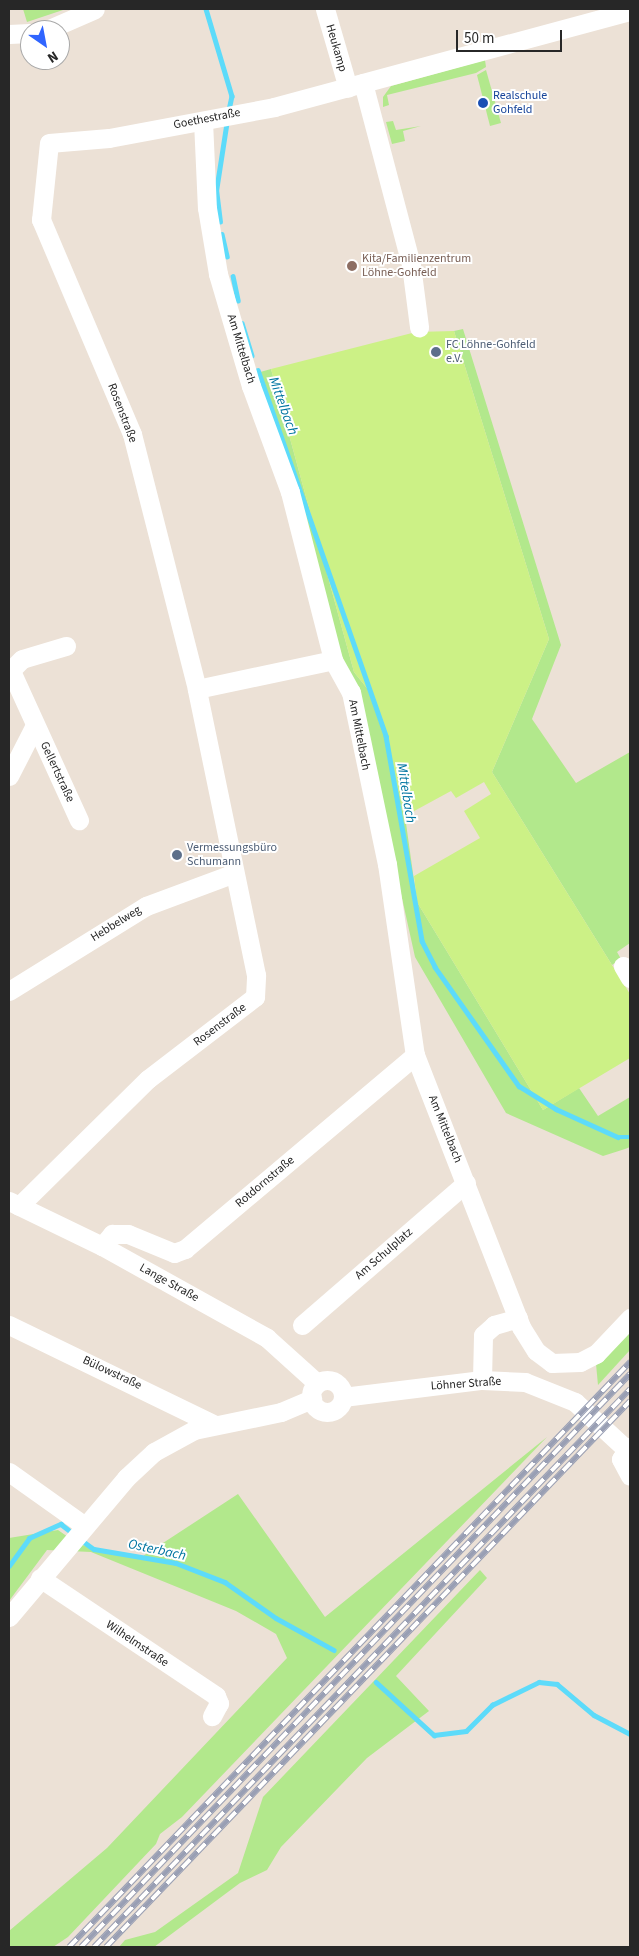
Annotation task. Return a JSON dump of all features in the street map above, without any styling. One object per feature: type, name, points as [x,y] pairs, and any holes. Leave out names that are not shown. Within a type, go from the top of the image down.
[{"type":"street","points":[[70,20],[95,9]]},
{"type":"street","name":"Heukamp","points":[[325,9],[355,86]]},
{"type":"street","name":"Goethestraße","points":[[49,143],[109,138],[247,112],[355,86],[598,14],[630,11]]},
{"type":"street","points":[[355,86],[411,265],[419,327]]},
{"type":"street","name":"Am Mittelbach","points":[[211,119],[207,208],[218,274],[251,386],[290,492],[332,660],[351,692],[387,864],[415,1055],[518,1318],[536,1352],[552,1363],[570,1364],[596,1354],[630,1318]]},
{"type":"street","name":"Rosenstraße","points":[[14,1203],[148,1079],[255,997],[256,975],[232,874],[197,689],[132,434],[41,220],[49,143]]},
{"type":"street","name":"Gellertstraße","points":[[66,646],[22,659],[10,672],[79,820]]},
{"type":"street","points":[[197,689],[332,660]]},
{"type":"street","name":"Gellertstraße","points":[[9,776],[35,725]]},
{"type":"street","name":"Hebbelweg","points":[[9,991],[146,906],[232,874]]},
{"type":"street","name":"Rotdornstraße","points":[[102,1246],[112,1234],[128,1234],[174,1253],[185,1249],[415,1055]]},
{"type":"street","name":"Am Schulplatz","points":[[302,1325],[466,1183]]},
{"type":"street","name":"Lange Straße","points":[[14,1203],[102,1246],[267,1338],[314,1391],[321,1410],[331,1411],[343,1397]]},
{"type":"street","points":[[482,1380],[483,1335],[494,1325],[518,1318]]},
{"type":"street","name":"Bülowstraße","points":[[9,1326],[213,1424]]},
{"type":"street","name":"Löhner Straße","points":[[343,1397],[482,1380],[525,1382],[562,1395],[593,1415],[628,1448]]},
{"type":"street","points":[[9,1617],[82,1530],[154,1452],[180,1436],[213,1424],[281,1412],[332,1381],[343,1397]]},
{"type":"street","points":[[628,1448],[622,1465],[630,1476]]},
{"type":"street","points":[[9,1472],[82,1530]]},
{"type":"street","name":"Wilhelmstraße","points":[[46,1572],[216,1696],[219,1703],[212,1716]]},
{"type":"green space","points":[[23,9],[66,9],[33,20],[26,20]]},
{"type":"green space","points":[[485,60],[486,67],[476,73],[387,95],[389,105],[383,107],[383,97],[391,86]]},
{"type":"green space","points":[[486,70],[501,123],[490,126],[477,75]]},
{"type":"green space","points":[[393,121],[396,130],[421,126],[403,131],[405,141],[392,144],[386,122]]},
{"type":"green space","points":[[463,329],[561,645],[532,719],[576,783],[630,752],[630,943],[617,952],[621,959],[612,965],[492,772],[549,639],[454,331]]},
{"type":"green space","points":[[454,331],[549,639],[492,772],[630,994],[630,1058],[543,1110],[417,902],[414,876],[480,838],[464,811],[491,794],[484,782],[456,798],[451,791],[405,816],[374,697],[354,672],[271,369],[416,332]]},
{"type":"green space","points":[[271,369],[354,672],[374,697],[405,816],[417,902],[543,1110],[579,1088],[598,1116],[630,1097],[630,1147],[603,1156],[506,1113],[415,957],[356,690],[342,659],[249,375]]},
{"type":"green space","points":[[630,1330],[630,1350],[598,1385],[596,1364]]},
{"type":"green space","points":[[547,1437],[182,1817],[160,1834],[156,1844],[68,1937],[53,1947],[9,1947],[9,1931],[107,1848],[287,1658],[276,1634],[236,1611],[91,1552],[47,1550],[9,1601],[9,1538],[58,1530],[78,1544],[140,1558],[238,1494],[325,1617]]},
{"type":"green space","points":[[480,1570],[487,1578],[396,1676],[429,1711],[367,1758],[281,1847],[267,1870],[240,1883],[154,1947],[119,1947],[125,1940],[155,1932],[238,1873],[263,1797]]},
{"type":"waterway","name":"Mittelbach","points":[[206,9],[232,96],[229,110]]},
{"type":"waterway","name":"Mittelbach","points":[[220,222],[216,191],[227,120]]},
{"type":"waterway","name":"Mittelbach","points":[[222,234],[227,256]]},
{"type":"waterway","name":"Mittelbach","points":[[233,276],[238,300]]},
{"type":"waterway","name":"Mittelbach","points":[[242,323],[252,355]]},
{"type":"waterway","name":"Mittelbach","points":[[258,370],[386,736],[422,941],[435,967],[519,1086],[556,1109],[618,1137],[630,1137]]},
{"type":"waterway","name":"Osterbach","points":[[9,1566],[29,1538],[61,1524],[74,1534]]},
{"type":"waterway","name":"Osterbach","points":[[80,1539],[94,1549],[176,1563],[225,1582],[276,1618],[334,1650]]},
{"type":"waterway","name":"Osterbach","points":[[376,1682],[434,1735],[466,1731],[492,1705],[539,1682],[557,1684],[594,1715],[630,1734]]},
{"type":"railway","points":[[69,1947],[630,1362]]},
{"type":"railway","points":[[81,1947],[630,1374]]},
{"type":"railway","points":[[94,1947],[630,1389]]},
{"type":"railway","points":[[106,1947],[630,1401]]},
{"type":"place","name":"Realschule Gohfeld","points":[[483,103]]},
{"type":"place","name":"Kita/Familienzentrum Löhne-Gohfeld","points":[[352,266]]},
{"type":"place","name":"FC Löhne-Gohfeld e.V.","points":[[436,352]]},
{"type":"place","name":"Vermessungsbüro Schumann","points":[[177,855]]}]
